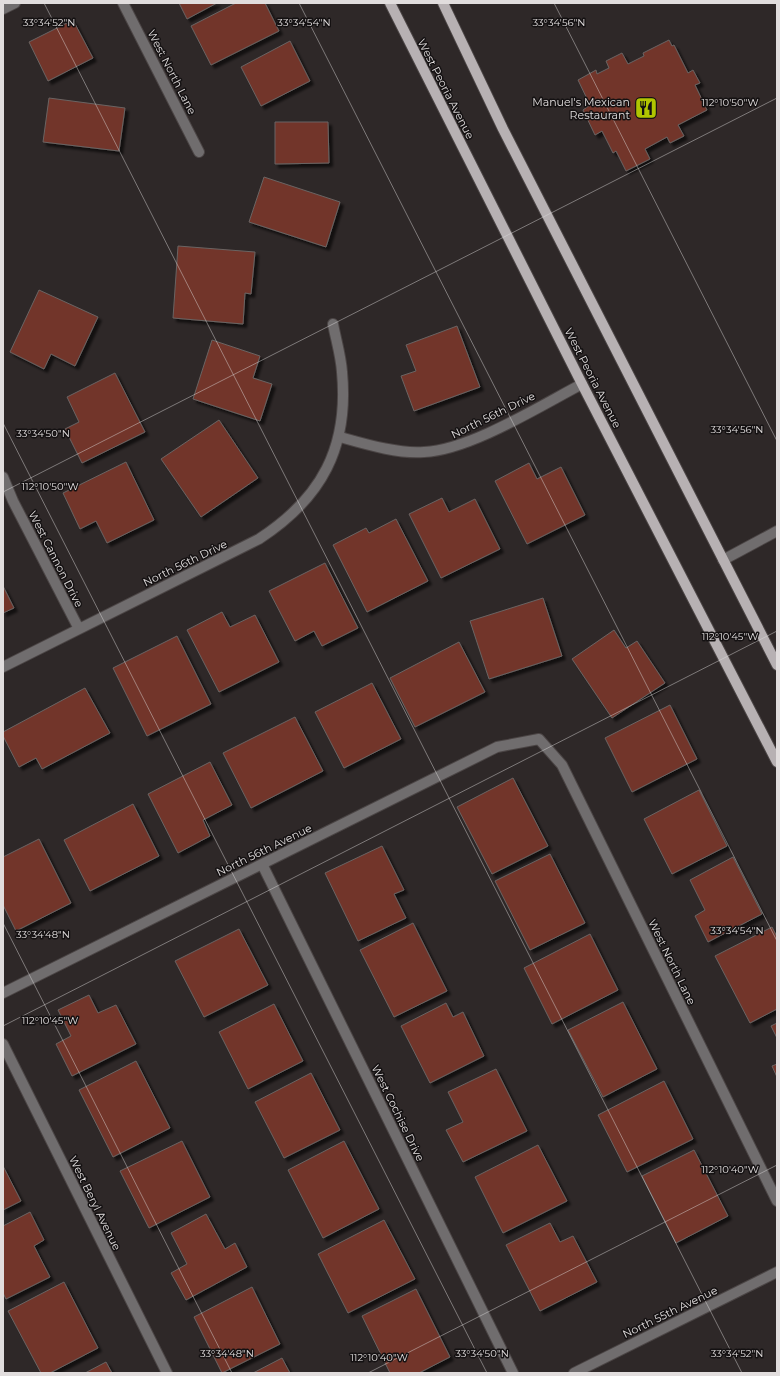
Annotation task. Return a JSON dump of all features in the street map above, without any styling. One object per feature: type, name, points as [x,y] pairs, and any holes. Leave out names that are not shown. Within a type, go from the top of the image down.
[{"type":"main road","name":"West Peoria Avenue","points":[[390,3],[582,384],[777,762]]},
{"type":"main road","points":[[443,3],[503,129],[777,665]]},
{"type":"street","points":[[3,9],[15,3]]},
{"type":"street","name":"West North Lane","points":[[123,3],[199,152]]},
{"type":"street","name":"North 56th Drive","points":[[3,667],[231,554],[278,527],[313,490],[328,468],[340,438],[344,408],[342,371],[332,324]]},
{"type":"street","name":"North 56th Drive","points":[[340,438],[366,444],[423,452],[450,449],[506,424],[582,384]]},
{"type":"street","name":"West Cannon Drive","points":[[3,477],[13,501],[78,629]]},
{"type":"street","points":[[723,560],[777,531]]},
{"type":"street","name":"West North Lane","points":[[539,739],[562,765],[777,1201]]},
{"type":"street","name":"North 56th Avenue","points":[[3,993],[497,747],[539,739]]},
{"type":"street","name":"West Cochise Drive","points":[[262,864],[513,1373]]},
{"type":"street","name":"West Beryl Avenue","points":[[3,1044],[166,1373]]},
{"type":"street","name":"North 55th Avenue","points":[[574,1373],[777,1272]]},
{"type":"building","points":[[179,3],[217,3],[187,19]]},
{"type":"building","points":[[236,3],[265,3],[279,31],[211,65],[191,26]]},
{"type":"building","points":[[73,20],[93,58],[48,81],[29,42]]},
{"type":"building","name":"Manuel's Mexican Restaurant","points":[[669,40],[672,46],[674,45],[688,73],[693,70],[700,83],[695,85],[707,110],[678,125],[684,136],[670,143],[667,137],[645,149],[650,159],[626,171],[616,151],[613,153],[602,131],[595,135],[583,110],[590,105],[578,80],[596,70],[597,74],[609,68],[606,61],[622,53],[628,64],[644,56],[643,53]]},
{"type":"building","points":[[290,41],[310,81],[261,106],[241,67]]},
{"type":"building","points":[[49,98],[125,108],[119,151],[43,142]]},
{"type":"building","points":[[275,122],[328,122],[329,163],[275,164]]},
{"type":"building","points":[[264,177],[340,202],[326,247],[249,222]]},
{"type":"building","points":[[178,246],[255,252],[251,294],[245,293],[243,324],[173,318]]},
{"type":"building","points":[[39,290],[98,317],[75,366],[51,354],[44,369],[10,352]]},
{"type":"building","points":[[457,326],[480,387],[414,411],[401,376],[416,371],[406,345]]},
{"type":"building","points":[[212,340],[260,356],[253,378],[272,384],[260,421],[193,399]]},
{"type":"building","points":[[115,373],[145,432],[82,463],[65,429],[79,422],[67,397]]},
{"type":"building","points":[[219,420],[258,478],[201,517],[161,459]]},
{"type":"building","points":[[126,462],[154,520],[107,543],[96,521],[80,529],[63,493]]},
{"type":"building","points":[[529,463],[537,479],[561,467],[585,515],[527,544],[495,481]]},
{"type":"building","points":[[442,498],[449,512],[475,499],[500,549],[441,578],[409,514]]},
{"type":"building","points":[[396,519],[428,581],[367,612],[333,545],[366,528],[369,533]]},
{"type":"building","points":[[325,563],[358,628],[322,646],[314,631],[295,641],[269,591]]},
{"type":"building","points":[[3,586],[14,608],[3,613]]},
{"type":"building","points":[[543,598],[562,656],[489,679],[470,621]]},
{"type":"building","points":[[222,612],[230,627],[255,615],[279,662],[219,692],[187,630]]},
{"type":"building","points":[[614,630],[626,648],[637,641],[665,683],[612,718],[572,659]]},
{"type":"building","points":[[177,636],[211,704],[147,736],[113,668]]},
{"type":"building","points":[[459,642],[485,692],[415,727],[390,678]]},
{"type":"building","points":[[372,683],[401,739],[344,768],[315,712]]},
{"type":"building","points":[[85,688],[110,733],[42,769],[36,758],[19,767],[3,736],[3,732]]},
{"type":"building","points":[[670,705],[697,759],[632,792],[605,738]]},
{"type":"building","points":[[295,717],[323,771],[251,808],[223,753]]},
{"type":"building","points":[[210,762],[232,805],[203,820],[210,836],[178,853],[148,794]]},
{"type":"building","points":[[513,778],[548,846],[492,874],[457,807]]},
{"type":"building","points":[[699,790],[727,846],[672,874],[644,819]]},
{"type":"building","points":[[133,804],[159,856],[90,891],[64,840]]},
{"type":"building","points":[[39,839],[71,903],[16,931],[3,905],[3,857]]},
{"type":"building","points":[[382,846],[404,890],[394,894],[406,918],[358,941],[325,873]]},
{"type":"building","points":[[550,854],[585,923],[530,950],[495,881]]},
{"type":"building","points":[[733,857],[762,914],[708,942],[695,916],[705,910],[690,880]]},
{"type":"building","points":[[413,923],[447,991],[394,1017],[360,950]]},
{"type":"building","points":[[772,927],[777,937],[777,1009],[750,1023],[715,956]]},
{"type":"building","points":[[239,929],[268,985],[204,1017],[175,961]]},
{"type":"building","points":[[590,934],[618,990],[552,1024],[524,968]]},
{"type":"building","points":[[89,995],[98,1013],[116,1005],[136,1044],[72,1076],[56,1044],[71,1036],[58,1010]]},
{"type":"building","points":[[623,1002],[657,1069],[603,1097],[568,1030]]},
{"type":"building","points":[[446,1003],[453,1017],[463,1012],[484,1056],[430,1083],[401,1026]]},
{"type":"building","points":[[274,1004],[303,1061],[248,1089],[219,1032]]},
{"type":"building","points":[[777,1023],[777,1038],[771,1026]]},
{"type":"building","points":[[136,1061],[170,1128],[113,1157],[79,1090]]},
{"type":"building","points":[[777,1064],[777,1077],[772,1066]]},
{"type":"building","points":[[496,1069],[527,1131],[463,1162],[446,1130],[463,1122],[448,1092]]},
{"type":"building","points":[[311,1073],[340,1130],[284,1158],[255,1102]]},
{"type":"building","points":[[664,1081],[693,1139],[627,1172],[598,1115]]},
{"type":"building","points":[[182,1141],[210,1197],[149,1228],[120,1171]]},
{"type":"building","points":[[344,1141],[379,1209],[323,1238],[288,1170]]},
{"type":"building","points":[[538,1145],[567,1201],[503,1233],[475,1177]]},
{"type":"building","points":[[694,1150],[728,1216],[676,1243],[642,1176]]},
{"type":"building","points":[[3,1166],[21,1201],[3,1210]]},
{"type":"building","points":[[30,1212],[44,1240],[34,1246],[50,1277],[6,1299],[3,1293],[3,1226]]},
{"type":"building","points":[[206,1214],[225,1249],[235,1243],[247,1267],[186,1300],[171,1273],[187,1264],[171,1233]]},
{"type":"building","points":[[384,1220],[415,1279],[348,1313],[318,1254]]},
{"type":"building","points":[[550,1223],[560,1242],[573,1236],[597,1282],[540,1311],[506,1245]]},
{"type":"building","points":[[64,1282],[98,1348],[50,1373],[41,1373],[8,1311]]},
{"type":"building","points":[[252,1287],[280,1344],[222,1373],[194,1317]]},
{"type":"building","points":[[416,1289],[450,1357],[419,1373],[390,1373],[362,1316]]},
{"type":"building","points":[[282,1358],[290,1373],[253,1373]]},
{"type":"building","points":[[106,1362],[112,1373],[85,1373]]},
{"type":"place","name":"Manuel's Mexican Restaurant","points":[[646,108]]}]
